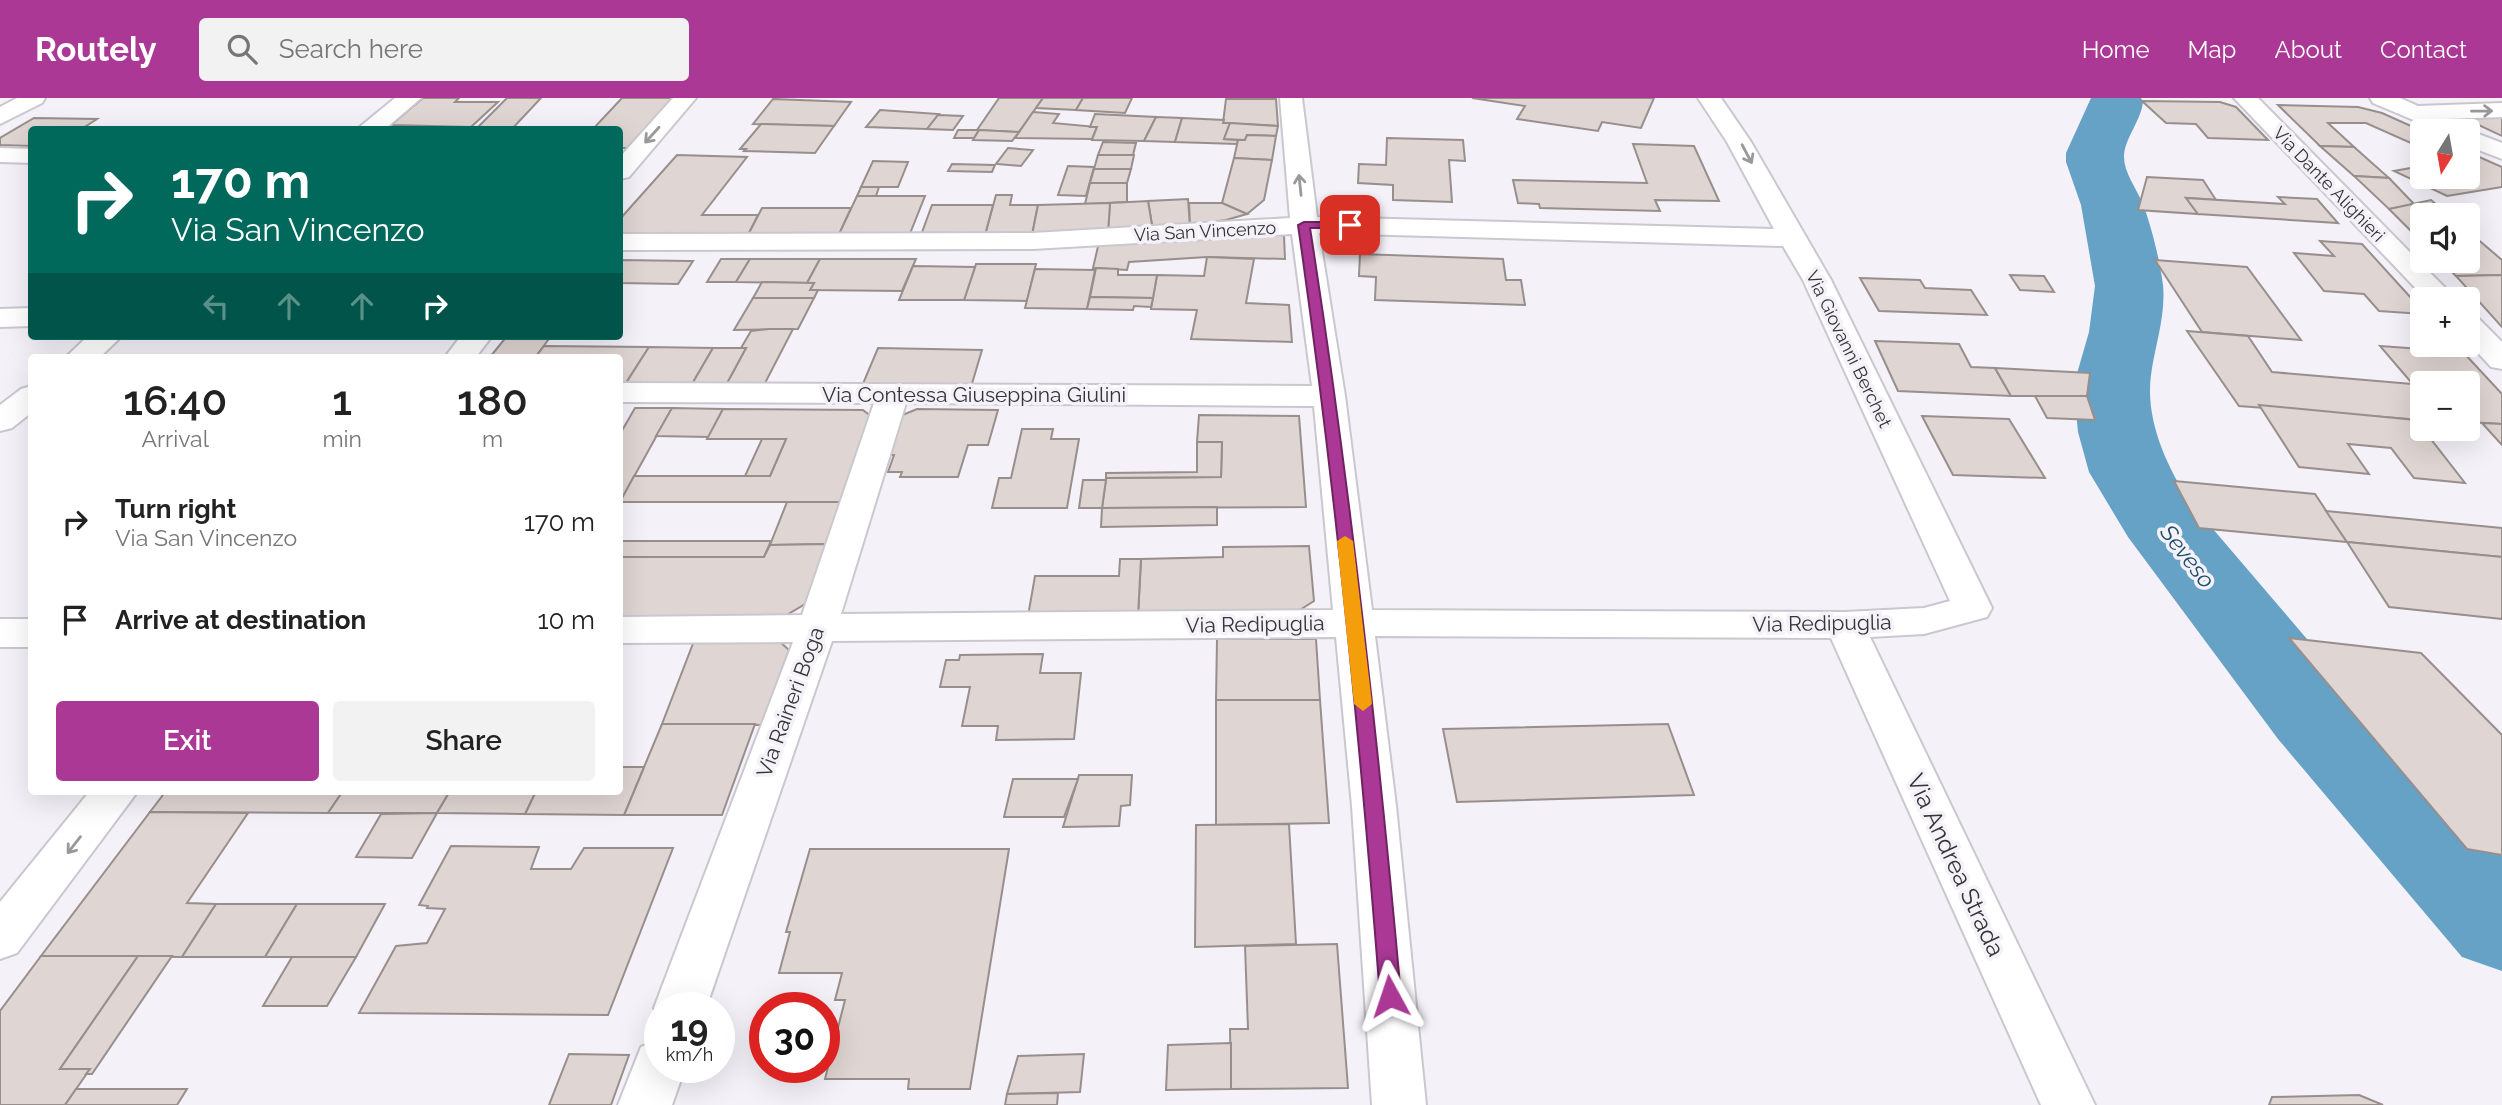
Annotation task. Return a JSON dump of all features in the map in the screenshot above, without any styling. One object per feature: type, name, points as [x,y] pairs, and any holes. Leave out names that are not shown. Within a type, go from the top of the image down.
[{"type":"street","points":[[0,117],[34,98]]},
{"type":"street","points":[[373,126],[410,98]]},
{"type":"street","points":[[623,169],[685,98]]},
{"type":"street","points":[[1291,98],[1304,225],[1329,396],[1374,806],[1399,1105]]},
{"type":"street","name":"Via Giovanni Berchet","points":[[1709,98],[1736,132],[1791,238],[1817,280],[1973,608]]},
{"type":"street","name":"Via Dante Alighieri","points":[[2245,98],[2430,287]]},
{"type":"street","points":[[2381,98],[2428,119]]},
{"type":"street","points":[[2414,113],[2502,110]]},
{"type":"street","points":[[2480,142],[2502,152]]},
{"type":"street","points":[[0,155],[28,156]]},
{"type":"street","name":"Via San Vincenzo","points":[[623,242],[1033,241],[1304,225],[1791,238]]},
{"type":"street","points":[[0,318],[28,317]]},
{"type":"street","points":[[2480,337],[2502,360]]},
{"type":"street","points":[[84,354],[102,340]]},
{"type":"street","points":[[462,354],[474,340]]},
{"type":"street","name":"Via Contessa Giuseppina Giulini","points":[[623,392],[1329,396]]},
{"type":"street","name":"Via Raineri Boga","points":[[686,992],[817,629],[893,393]]},
{"type":"street","points":[[0,421],[28,399]]},
{"type":"street","name":"Via Redipuglia","points":[[623,630],[1354,623],[1845,625],[1924,621],[1973,608]]},
{"type":"street","name":"Via Andrea Strada","points":[[1845,625],[2068,1105]]},
{"type":"street","points":[[0,634],[28,633]]},
{"type":"street","points":[[0,937],[113,795]]},
{"type":"street","points":[[645,1105],[653,1083]]},
{"type":"building","points":[[423,98],[459,98],[455,102],[498,102],[472,126],[391,125]]},
{"type":"building","points":[[507,98],[541,98],[515,126],[479,126]]},
{"type":"building","points":[[622,98],[676,98],[631,148],[623,148],[623,126],[596,126]]},
{"type":"building","points":[[999,98],[1043,98],[1019,132],[977,130]]},
{"type":"building","points":[[1043,98],[1083,98],[1076,110],[1036,108]]},
{"type":"building","points":[[1083,98],[1132,98],[1125,113],[1076,110]]},
{"type":"building","points":[[1472,98],[1654,98],[1641,128],[1602,122],[1598,131],[1517,119],[1525,106]]},
{"type":"building","points":[[773,99],[851,102],[834,126],[753,124]]},
{"type":"building","points":[[1226,99],[1276,99],[1278,126],[1223,123]]},
{"type":"building","points":[[2142,101],[2220,102],[2236,107],[2268,140],[2208,138],[2196,124],[2166,123]]},
{"type":"building","points":[[2278,105],[2358,107],[2382,113],[2410,126],[2410,143],[2366,123],[2328,123],[2354,147],[2320,146]]},
{"type":"building","points":[[880,110],[939,114],[927,129],[866,127]]},
{"type":"building","points":[[1033,112],[1059,114],[1053,123],[1097,127],[1092,139],[1015,138]]},
{"type":"building","points":[[1095,114],[1156,117],[1144,141],[1092,140],[1097,127],[1090,127]]},
{"type":"building","points":[[938,115],[963,116],[953,130],[927,129]]},
{"type":"building","points":[[2502,116],[2502,136],[2480,126],[2480,119],[2469,119]]},
{"type":"building","points":[[1156,117],[1182,118],[1175,142],[1144,141]]},
{"type":"building","points":[[34,118],[97,119],[86,126],[28,126],[28,146],[0,145],[0,138]]},
{"type":"building","points":[[1182,118],[1224,120],[1223,123],[1230,123],[1224,139],[1238,140],[1237,144],[1175,142]]},
{"type":"building","points":[[1230,123],[1278,126],[1276,136],[1247,135],[1245,140],[1224,139]]},
{"type":"building","points":[[761,124],[834,126],[815,153],[740,149]]},
{"type":"building","points":[[958,130],[979,130],[974,138],[954,138]]},
{"type":"building","points":[[979,130],[1019,132],[1012,141],[973,140]]},
{"type":"building","points":[[1247,135],[1276,136],[1272,160],[1234,158],[1238,140],[1245,140]]},
{"type":"building","points":[[1387,138],[1463,140],[1465,161],[1449,160],[1452,202],[1393,200],[1393,185],[1358,183],[1359,164],[1386,165]]},
{"type":"building","points":[[1103,142],[1136,143],[1133,155],[1098,155]]},
{"type":"building","points":[[1633,144],[1694,146],[1719,201],[1655,200],[1660,211],[1540,208],[1539,204],[1518,203],[1513,180],[1647,183]]},
{"type":"building","points":[[2320,146],[2354,147],[2389,178],[2354,176]]},
{"type":"building","points":[[1008,148],[1033,150],[1021,166],[996,164]]},
{"type":"building","points":[[677,155],[747,157],[702,215],[758,215],[748,235],[623,235],[623,216]]},
{"type":"building","points":[[1098,155],[1134,155],[1131,169],[1094,169]]},
{"type":"building","points":[[2480,157],[2502,167],[2502,187],[2447,196],[2432,189],[2480,189]]},
{"type":"building","points":[[1234,158],[1272,160],[1264,200],[1247,214],[1222,203]]},
{"type":"building","points":[[873,161],[908,162],[898,187],[861,187]]},
{"type":"building","points":[[952,164],[995,165],[992,172],[948,171]]},
{"type":"building","points":[[1068,166],[1094,167],[1086,196],[1058,195]]},
{"type":"building","points":[[2410,168],[2410,179],[2394,171]]},
{"type":"building","points":[[1094,169],[1131,169],[1127,183],[1090,183]]},
{"type":"building","points":[[2354,176],[2389,178],[2413,203],[2389,209]]},
{"type":"building","points":[[2147,177],[2203,180],[2216,200],[2186,198],[2198,214],[2138,210]]},
{"type":"building","points":[[1090,183],[1127,183],[1127,202],[1085,204]]},
{"type":"building","points":[[861,187],[879,187],[876,196],[857,196]]},
{"type":"building","points":[[996,195],[1012,195],[1010,205],[1038,205],[1032,235],[985,235]]},
{"type":"building","points":[[857,196],[925,196],[909,236],[838,236]]},
{"type":"building","points":[[2278,197],[2317,199],[2338,223],[2198,214],[2186,198],[2285,204]]},
{"type":"building","points":[[1188,199],[1190,225],[1153,231],[1148,201]]},
{"type":"building","points":[[1148,201],[1153,231],[1108,233],[1110,203]]},
{"type":"building","points":[[1110,203],[1108,233],[1032,235],[1038,205]]},
{"type":"building","points":[[1189,203],[1222,203],[1247,214],[1190,225]]},
{"type":"building","points":[[2410,204],[2410,230],[2389,209]]},
{"type":"building","points":[[932,205],[993,205],[985,235],[921,235]]},
{"type":"building","points":[[762,208],[851,208],[839,234],[748,235]]},
{"type":"building","points":[[1269,230],[1284,236],[1285,259],[1207,257],[1129,262],[1127,270],[1093,268],[1099,242]]},
{"type":"building","points":[[2320,241],[2362,244],[2410,297],[2410,313],[2379,311],[2364,294],[2324,291],[2294,253],[2334,256]]},
{"type":"building","points":[[2480,241],[2502,260],[2502,275],[2456,276],[2453,273],[2480,273]]},
{"type":"building","points":[[1360,254],[1503,259],[1506,280],[1521,280],[1525,305],[1375,300],[1376,277],[1359,276]]},
{"type":"building","points":[[1207,257],[1254,259],[1246,303],[1289,305],[1292,342],[1191,339],[1197,310],[1151,309],[1157,275],[1204,276]]},
{"type":"building","points":[[721,259],[750,259],[736,282],[707,282]]},
{"type":"building","points":[[750,259],[820,259],[807,283],[736,282]]},
{"type":"building","points":[[820,259],[916,259],[902,291],[810,290],[814,283],[807,283]]},
{"type":"building","points":[[623,260],[693,261],[678,284],[623,283]]},
{"type":"building","points":[[2155,260],[2247,267],[2301,340],[2202,332]]},
{"type":"building","points":[[976,264],[1036,264],[1027,301],[964,300]]},
{"type":"building","points":[[913,266],[975,267],[964,300],[899,300]]},
{"type":"building","points":[[1096,268],[1118,269],[1118,275],[1157,275],[1153,298],[1090,297]]},
{"type":"building","points":[[1035,269],[1095,270],[1087,309],[1025,308]]},
{"type":"building","points":[[2010,275],[2044,276],[2054,292],[2020,290]]},
{"type":"building","points":[[2502,275],[2502,327],[2480,303],[2480,287],[2466,287],[2456,276]]},
{"type":"building","points":[[1860,278],[1920,280],[1925,288],[1971,290],[1987,315],[1879,311]]},
{"type":"building","points":[[762,282],[814,283],[810,290],[818,290],[814,298],[753,298]]},
{"type":"building","points":[[1090,297],[1153,298],[1151,307],[1134,306],[1133,310],[1087,309]]},
{"type":"building","points":[[753,298],[814,298],[798,329],[734,330]]},
{"type":"building","points":[[793,329],[764,385],[726,385],[746,348],[741,348],[751,331]]},
{"type":"building","points":[[2187,331],[2248,336],[2272,372],[2410,384],[2410,419],[2239,406]]},
{"type":"building","points":[[504,340],[548,340],[538,354],[492,354]]},
{"type":"building","points":[[1875,341],[1959,344],[1971,367],[1995,368],[2011,396],[1898,391]]},
{"type":"building","points":[[544,346],[649,347],[626,383],[623,383],[623,354],[538,354]]},
{"type":"building","points":[[2380,346],[2410,348],[2410,357],[2468,357],[2502,394],[2502,424],[2480,423],[2480,371],[2410,371],[2410,381]]},
{"type":"building","points":[[649,347],[713,348],[692,384],[626,383]]},
{"type":"building","points":[[713,348],[746,348],[726,385],[692,384]]},
{"type":"building","points":[[878,348],[982,350],[971,387],[862,386]]},
{"type":"building","points":[[1995,368],[2090,373],[2087,396],[2011,396]]},
{"type":"building","points":[[2035,396],[2087,396],[2095,420],[2047,418]]},
{"type":"building","points":[[2259,405],[2410,419],[2410,441],[2432,441],[2465,483],[2414,478],[2391,448],[2348,444],[2369,474],[2299,467]]},
{"type":"building","points":[[635,408],[672,408],[623,497],[623,429]]},
{"type":"building","points":[[672,408],[723,409],[709,437],[656,436]]},
{"type":"building","points":[[723,409],[863,410],[872,417],[842,502],[623,502],[623,496],[634,476],[770,476],[786,439],[707,439]]},
{"type":"building","points":[[917,409],[998,410],[988,445],[968,445],[958,477],[900,477],[902,472],[888,472],[894,455],[886,455],[900,416]]},
{"type":"building","points":[[1199,415],[1299,416],[1306,507],[1102,508],[1106,478],[1221,477],[1222,442],[1197,442]]},
{"type":"building","points":[[1922,416],[2009,419],[2045,478],[1953,475]]},
{"type":"building","points":[[2482,423],[2502,424],[2502,445]]},
{"type":"building","points":[[1022,429],[1053,429],[1051,439],[1079,439],[1067,508],[992,508],[999,478],[1011,478]]},
{"type":"building","points":[[762,439],[786,439],[770,476],[745,476]]},
{"type":"building","points":[[1197,442],[1222,442],[1221,477],[1106,478],[1106,473],[1197,472]]},
{"type":"building","points":[[1083,480],[1106,480],[1102,508],[1079,508]]},
{"type":"building","points":[[2174,481],[2315,494],[2347,542],[2199,528]]},
{"type":"building","points":[[787,502],[842,502],[827,544],[770,545]]},
{"type":"building","points":[[1217,507],[1217,525],[1101,527],[1102,508]]},
{"type":"building","points":[[2326,511],[2502,528],[2502,557],[2347,542]]},
{"type":"building","points":[[623,541],[771,541],[764,557],[623,557]]},
{"type":"building","points":[[2347,542],[2502,557],[2502,619],[2389,607]]},
{"type":"building","points":[[827,544],[805,604],[785,616],[623,617],[623,557],[764,557],[770,545]]},
{"type":"building","points":[[1309,546],[1314,601],[1295,613],[1138,616],[1141,559],[1223,557],[1223,547]]},
{"type":"building","points":[[1120,559],[1141,559],[1138,616],[1028,616],[1035,576],[1119,576]]},
{"type":"building","points":[[2289,638],[2421,653],[2502,735],[2502,855],[2467,849]]},
{"type":"building","points":[[1217,639],[1316,639],[1320,700],[1216,700]]},
{"type":"building","points":[[778,640],[789,650],[762,725],[662,724],[694,641]]},
{"type":"building","points":[[1043,654],[1040,673],[1081,673],[1074,739],[996,740],[998,726],[962,726],[970,687],[940,687],[946,660],[959,660],[960,655]]},
{"type":"building","points":[[1216,700],[1320,700],[1329,823],[1216,825]]},
{"type":"building","points":[[662,724],[755,724],[722,815],[624,815]]},
{"type":"building","points":[[1668,724],[1694,795],[1457,802],[1443,729]]},
{"type":"building","points":[[623,767],[644,767],[624,815],[525,814],[534,795],[623,795]]},
{"type":"building","points":[[1079,775],[1132,775],[1130,805],[1121,806],[1119,826],[1063,827]]},
{"type":"building","points":[[1013,779],[1078,779],[1064,817],[1004,817]]},
{"type":"building","points":[[163,795],[340,795],[328,813],[150,812]]},
{"type":"building","points":[[340,795],[448,795],[437,813],[328,813]]},
{"type":"building","points":[[448,795],[534,795],[525,814],[437,813]]},
{"type":"building","points":[[150,812],[248,813],[187,903],[216,904],[182,957],[41,956]]},
{"type":"building","points":[[437,813],[412,858],[356,857],[381,814]]},
{"type":"building","points":[[1289,824],[1296,944],[1195,947],[1196,825]]},
{"type":"building","points":[[451,846],[539,847],[531,869],[571,869],[584,848],[673,848],[608,1015],[359,1013],[396,946],[427,943],[445,909],[419,905]]},
{"type":"building","points":[[810,849],[1009,849],[970,1089],[908,1089],[909,1079],[840,1079],[840,1020],[845,1000],[840,1000],[840,992],[837,992],[842,973],[779,973],[790,932],[786,932]]},
{"type":"building","points":[[216,904],[297,904],[265,957],[182,957]]},
{"type":"building","points":[[297,904],[385,904],[356,957],[265,957]]},
{"type":"building","points":[[1337,944],[1348,1088],[1231,1089],[1230,1029],[1248,1029],[1245,946]]},
{"type":"building","points":[[41,956],[138,956],[60,1069],[90,1069],[65,1105],[0,1105],[0,1011]]},
{"type":"building","points":[[138,956],[172,956],[92,1074],[86,1074],[90,1069],[60,1069]]},
{"type":"building","points":[[292,957],[356,957],[327,1006],[263,1006]]},
{"type":"building","points":[[1231,1043],[1231,1089],[1166,1090],[1168,1045]]},
{"type":"building","points":[[569,1054],[629,1055],[611,1105],[549,1105]]},
{"type":"building","points":[[1084,1054],[1080,1092],[1007,1094],[1018,1056]]},
{"type":"building","points":[[76,1089],[187,1089],[177,1105],[65,1105]]},
{"type":"building","points":[[1058,1093],[1057,1105],[1005,1105],[1007,1094]]},
{"type":"building","points":[[2359,1095],[2383,1105],[2269,1105],[2272,1097]]},
{"type":"waterway","name":"Seveso","points":[[2116,102],[2114,114],[2095,153],[2095,162],[2112,205],[2129,286],[2125,332],[2113,377],[2113,402],[2117,432],[2130,472],[2158,518],[2313,713],[2502,923]]},
{"type":"slow traffic","points":[[1345,541],[1363,704]]},
{"type":"route","points":[[1350,225],[1304,225],[1329,396],[1374,806],[1390,996]]}]
